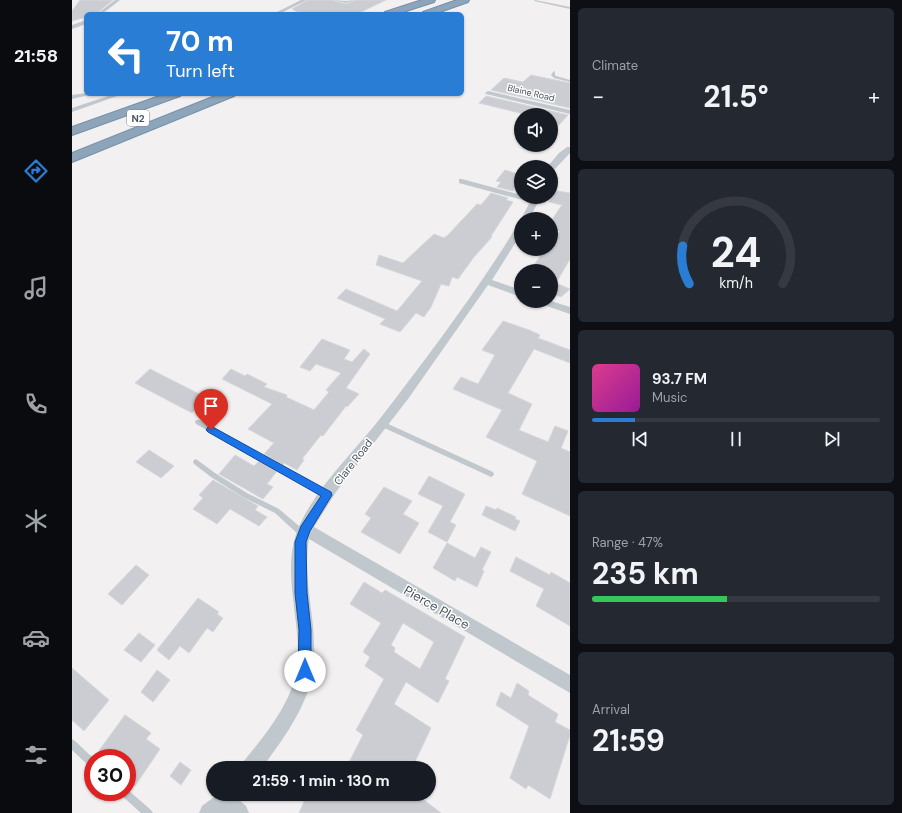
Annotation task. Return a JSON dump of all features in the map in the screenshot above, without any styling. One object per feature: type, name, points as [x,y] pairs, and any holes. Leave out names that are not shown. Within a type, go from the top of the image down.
[{"type":"highway","points":[[394,12],[430,0]]},
{"type":"highway","points":[[408,12],[441,0]]},
{"type":"highway","points":[[432,12],[465,0]]},
{"type":"highway","points":[[72,119],[141,96]]},
{"type":"highway","name":"N2","points":[[72,131],[170,96]]},
{"type":"highway","name":"N2","points":[[72,142],[198,96]]},
{"type":"highway","points":[[72,158],[225,96]]},
{"type":"street","points":[[102,12],[118,0]]},
{"type":"street","points":[[279,12],[306,0]]},
{"type":"street","points":[[72,27],[84,23]]},
{"type":"street","name":"Blaine Road","points":[[488,93],[570,112]]},
{"type":"street","points":[[72,97],[84,95]]},
{"type":"street","points":[[72,110],[114,96]]},
{"type":"street","points":[[558,160],[570,149]]},
{"type":"street","points":[[462,181],[514,194]]},
{"type":"street","name":"Clare Road","points":[[256,761],[290,709],[300,690],[305,671],[305,630],[300,558],[300,542],[304,532],[327,495],[382,424],[486,281],[514,237]]},
{"type":"street","points":[[486,281],[514,291]]},
{"type":"street","points":[[558,307],[570,311]]},
{"type":"street","name":"Pierce Place","points":[[304,532],[570,684]]},
{"type":"street","points":[[208,813],[232,802]]},
{"type":"lane","points":[[333,0],[346,2],[354,0]]},
{"type":"lane","points":[[535,1],[570,8]]},
{"type":"lane","points":[[554,72],[553,75],[555,76],[570,80]]},
{"type":"lane","points":[[198,422],[327,495]]},
{"type":"lane","points":[[382,424],[492,474]]},
{"type":"lane","points":[[196,462],[213,475],[245,495],[277,511],[304,532]]},
{"type":"lane","points":[[72,744],[84,755]]},
{"type":"lane","points":[[134,801],[148,813]]},
{"type":"building","points":[[80,0],[113,0],[98,12],[84,12],[84,18],[72,21],[72,11]]},
{"type":"building","points":[[308,0],[331,0],[346,4],[356,0],[386,0],[361,12],[297,12],[292,9]]},
{"type":"building","points":[[531,75],[570,83],[570,108],[491,90],[504,78],[523,82]]},
{"type":"building","points":[[486,96],[538,108],[514,108],[514,112],[479,103]]},
{"type":"building","points":[[558,113],[568,115],[559,125]]},
{"type":"building","points":[[505,170],[514,173],[514,190],[513,191],[497,187],[501,182],[496,181]]},
{"type":"building","points":[[558,191],[570,193],[570,259],[558,280],[558,264],[535,264],[540,256],[558,256],[558,234],[560,231],[558,230],[557,212],[562,205],[558,204]]},
{"type":"building","points":[[491,193],[508,198],[506,200],[513,202],[491,236],[492,237],[474,257],[458,279],[452,277],[449,286],[441,284],[431,307],[424,317],[416,313],[400,332],[380,324],[385,319],[337,298],[346,289],[397,311],[422,281],[376,265],[379,255],[403,263],[434,234],[444,238],[448,235],[477,204],[481,205]]},
{"type":"building","points":[[558,284],[570,289],[561,297],[558,296]]},
{"type":"building","points":[[503,321],[529,330],[540,335],[538,338],[570,350],[570,363],[534,349],[508,393],[532,404],[519,430],[548,442],[555,426],[568,431],[561,448],[570,452],[570,516],[522,494],[537,461],[486,437],[502,410],[453,389],[461,377],[478,384],[495,355],[482,350]]},
{"type":"building","points":[[322,339],[350,350],[344,359],[352,362],[364,349],[370,354],[346,388],[359,394],[347,407],[346,406],[323,436],[321,435],[302,459],[304,460],[297,470],[284,463],[283,465],[264,454],[274,443],[248,429],[272,404],[222,379],[231,369],[245,376],[247,374],[267,384],[264,387],[287,395],[286,397],[314,410],[329,392],[326,390],[341,373],[316,364],[310,371],[300,367]]},
{"type":"building","points":[[150,369],[207,398],[192,413],[135,383]]},
{"type":"building","points":[[149,450],[174,466],[161,478],[136,462]]},
{"type":"building","points":[[235,455],[254,466],[259,461],[277,471],[267,484],[273,487],[263,499],[219,474]]},
{"type":"building","points":[[429,476],[465,494],[450,522],[456,525],[447,542],[428,532],[443,506],[418,494]]},
{"type":"building","points":[[213,480],[258,506],[255,510],[267,517],[259,526],[230,509],[217,524],[193,509],[203,498],[199,495]]},
{"type":"building","points":[[384,487],[412,501],[403,514],[419,523],[400,554],[361,532],[371,518],[365,514]]},
{"type":"building","points":[[486,506],[496,510],[497,508],[516,517],[515,519],[520,521],[515,531],[482,515]]},
{"type":"building","points":[[447,543],[475,558],[481,547],[491,552],[482,570],[484,571],[477,587],[457,577],[455,581],[433,568]]},
{"type":"building","points":[[516,557],[550,575],[551,572],[570,583],[570,626],[536,606],[544,589],[510,571]]},
{"type":"building","points":[[136,565],[149,575],[122,605],[108,594]]},
{"type":"building","points":[[364,582],[382,593],[385,590],[465,637],[445,679],[449,681],[438,703],[406,682],[394,704],[431,728],[415,761],[350,761],[363,735],[356,730],[384,679],[365,666],[370,657],[363,652],[381,623],[350,604]],"holes":[[[403,623],[434,642],[420,669],[394,652],[395,648],[391,645]]]},
{"type":"building","points":[[198,598],[219,612],[217,614],[223,618],[213,632],[207,628],[189,653],[180,646],[169,660],[157,650]]},
{"type":"building","points":[[139,633],[155,645],[141,662],[124,650]]},
{"type":"building","points":[[72,668],[109,700],[84,731],[72,720]]},
{"type":"building","points":[[157,670],[170,680],[153,702],[141,692]]},
{"type":"building","points":[[517,683],[529,691],[528,695],[558,714],[555,722],[570,730],[570,735],[550,799],[528,785],[526,789],[510,778],[529,726],[496,705],[501,692],[511,698]]},
{"type":"building","points":[[125,715],[151,733],[146,739],[160,749],[136,785],[136,749],[100,749]]},
{"type":"building","points":[[180,762],[191,770],[181,785],[170,776]]},
{"type":"building","points":[[303,801],[425,801],[441,813],[299,813],[304,802]]},
{"type":"route","points":[[211,430],[327,495],[305,529],[300,542],[301,593],[305,630],[305,671]]}]
